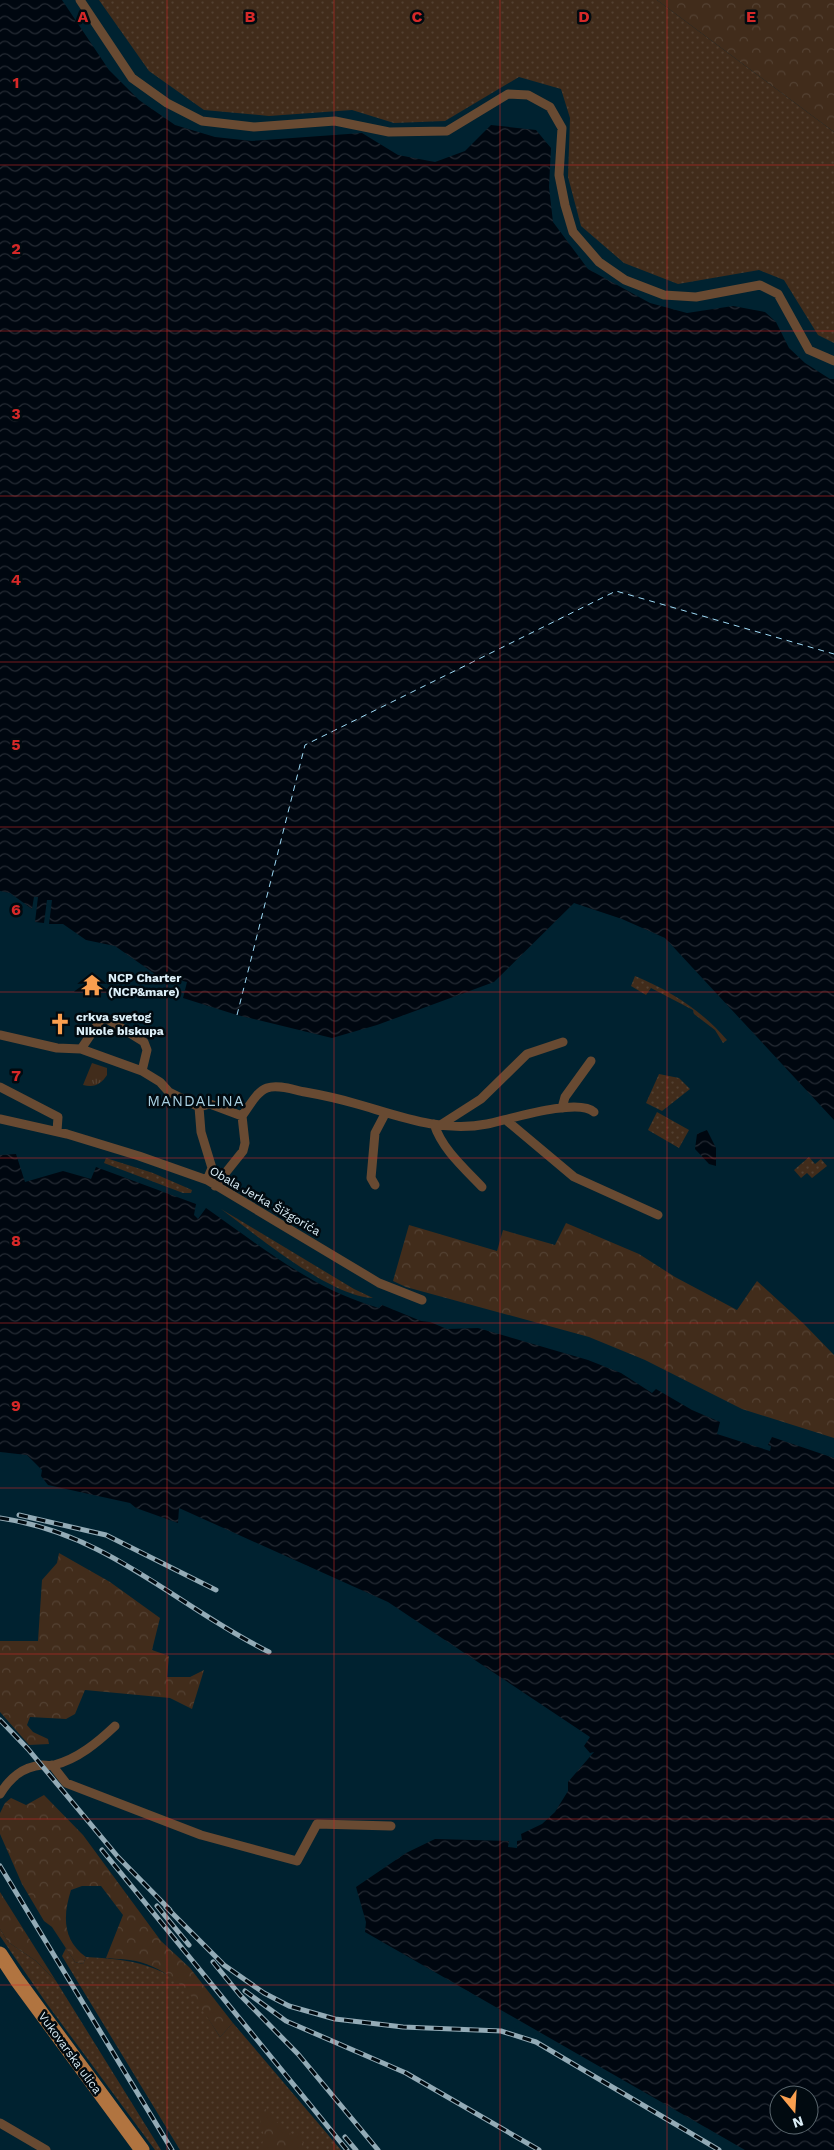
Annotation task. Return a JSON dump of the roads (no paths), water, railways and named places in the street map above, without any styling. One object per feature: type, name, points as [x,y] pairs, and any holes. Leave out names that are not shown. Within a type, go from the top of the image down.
[{"type":"main road","name":"Vukovarska ulica","points":[[0,1954],[48,2024],[142,2150]]},
{"type":"street","points":[[80,0],[132,78],[167,103],[202,121],[254,127],[335,121],[389,132],[446,131],[508,94],[528,95],[550,107],[562,128],[559,175],[565,205],[573,232],[599,262],[625,280],[664,295],[696,297],[760,285],[778,294],[809,350],[834,361]]},
{"type":"street","points":[[81,1049],[102,1018],[108,1019],[144,1042],[147,1050],[142,1071]]},
{"type":"street","points":[[0,1035],[57,1048],[81,1049],[142,1071],[160,1082],[169,1092],[198,1106],[210,1104],[242,1116]]},
{"type":"street","points":[[438,1124],[481,1099],[527,1054],[562,1042]]},
{"type":"street","points":[[562,1108],[565,1097],[591,1061]]},
{"type":"street","points":[[0,1087],[58,1117],[57,1131]]},
{"type":"street","points":[[215,1186],[243,1151],[245,1143],[242,1116],[261,1092],[269,1087],[322,1095],[415,1122],[460,1127],[506,1120],[562,1108],[590,1108],[594,1112]]},
{"type":"street","points":[[198,1106],[202,1132],[212,1168],[206,1180]]},
{"type":"street","points":[[375,1185],[371,1178],[375,1133],[385,1114]]},
{"type":"street","name":"Obala Jerka Šižgorića","points":[[0,1119],[57,1131],[139,1156],[206,1180],[379,1284],[422,1300]]},
{"type":"street","points":[[506,1120],[574,1177],[658,1215]]},
{"type":"street","points":[[438,1124],[438,1136],[482,1187]]},
{"type":"street","points":[[0,1794],[8,1781],[20,1771],[41,1765],[52,1765],[74,1756],[98,1742],[115,1726]]},
{"type":"street","points":[[52,1765],[66,1783],[201,1836],[297,1861],[317,1824],[391,1826]]},
{"type":"street","points":[[0,2123],[46,2150]]},
{"type":"water","points":[[0,0],[62,0],[109,70],[139,100],[175,125],[215,137],[252,141],[362,133],[398,155],[435,162],[465,151],[491,125],[536,130],[551,148],[549,187],[553,222],[588,269],[650,303],[687,313],[733,306],[765,312],[776,322],[789,348],[805,363],[830,379],[834,379],[834,1120],[665,938],[622,919],[574,903],[494,982],[377,1025],[332,1038],[237,1015],[183,998],[187,982],[155,974],[115,946],[86,940],[63,924],[49,924],[52,900],[47,900],[44,923],[35,922],[38,897],[34,897],[32,909],[10,893],[0,891]]},
{"type":"water","points":[[707,1130],[716,1148],[716,1166],[709,1164],[695,1149],[697,1134]]},
{"type":"water","points":[[16,1154],[25,1182],[63,1171],[91,1179],[96,1167],[196,1204],[194,1215],[198,1219],[206,1208],[288,1266],[355,1300],[379,1308],[382,1305],[421,1321],[430,1322],[447,1329],[478,1328],[588,1360],[621,1373],[652,1393],[656,1389],[692,1410],[720,1422],[717,1434],[770,1451],[771,1446],[768,1445],[772,1437],[834,1458],[834,2150],[745,2150],[365,1932],[366,1922],[356,1887],[406,1853],[435,1839],[509,1841],[508,1847],[517,1848],[517,1841],[522,1840],[521,1834],[542,1824],[555,1812],[568,1791],[568,1782],[594,1752],[590,1753],[584,1746],[590,1737],[388,1602],[179,1508],[178,1523],[136,1508],[130,1503],[48,1485],[41,1476],[42,1470],[27,1455],[0,1452],[0,1155]]},
{"type":"railway","points":[[19,1515],[106,1535],[216,1590]]},
{"type":"railway","points":[[0,1518],[39,1526],[75,1539],[108,1555],[269,1652]]},
{"type":"railway","points":[[0,1720],[28,1749],[118,1857],[170,1910]]},
{"type":"railway","points":[[102,1850],[347,2150]]},
{"type":"railway","points":[[0,1866],[172,2150]]},
{"type":"railway","points":[[157,1906],[189,1945]]},
{"type":"railway","points":[[166,1907],[224,1965],[264,1993],[289,2006],[335,2019],[403,2027],[501,2031],[536,2042],[719,2150]]},
{"type":"railway","points":[[213,1962],[240,1995],[298,2054],[378,2150]]},
{"type":"railway","points":[[245,1991],[286,2021],[406,2073],[539,2150]]},
{"type":"railway","points":[[345,2137],[356,2150]]},
{"type":"place","name":"NCP Charter (NCP&mare)","points":[[92,985]]},
{"type":"place","name":"crkva svetog Nikole biskupa","points":[[60,1024]]},
{"type":"district","name":"MANDALINA","points":[[196,1101]]}]
